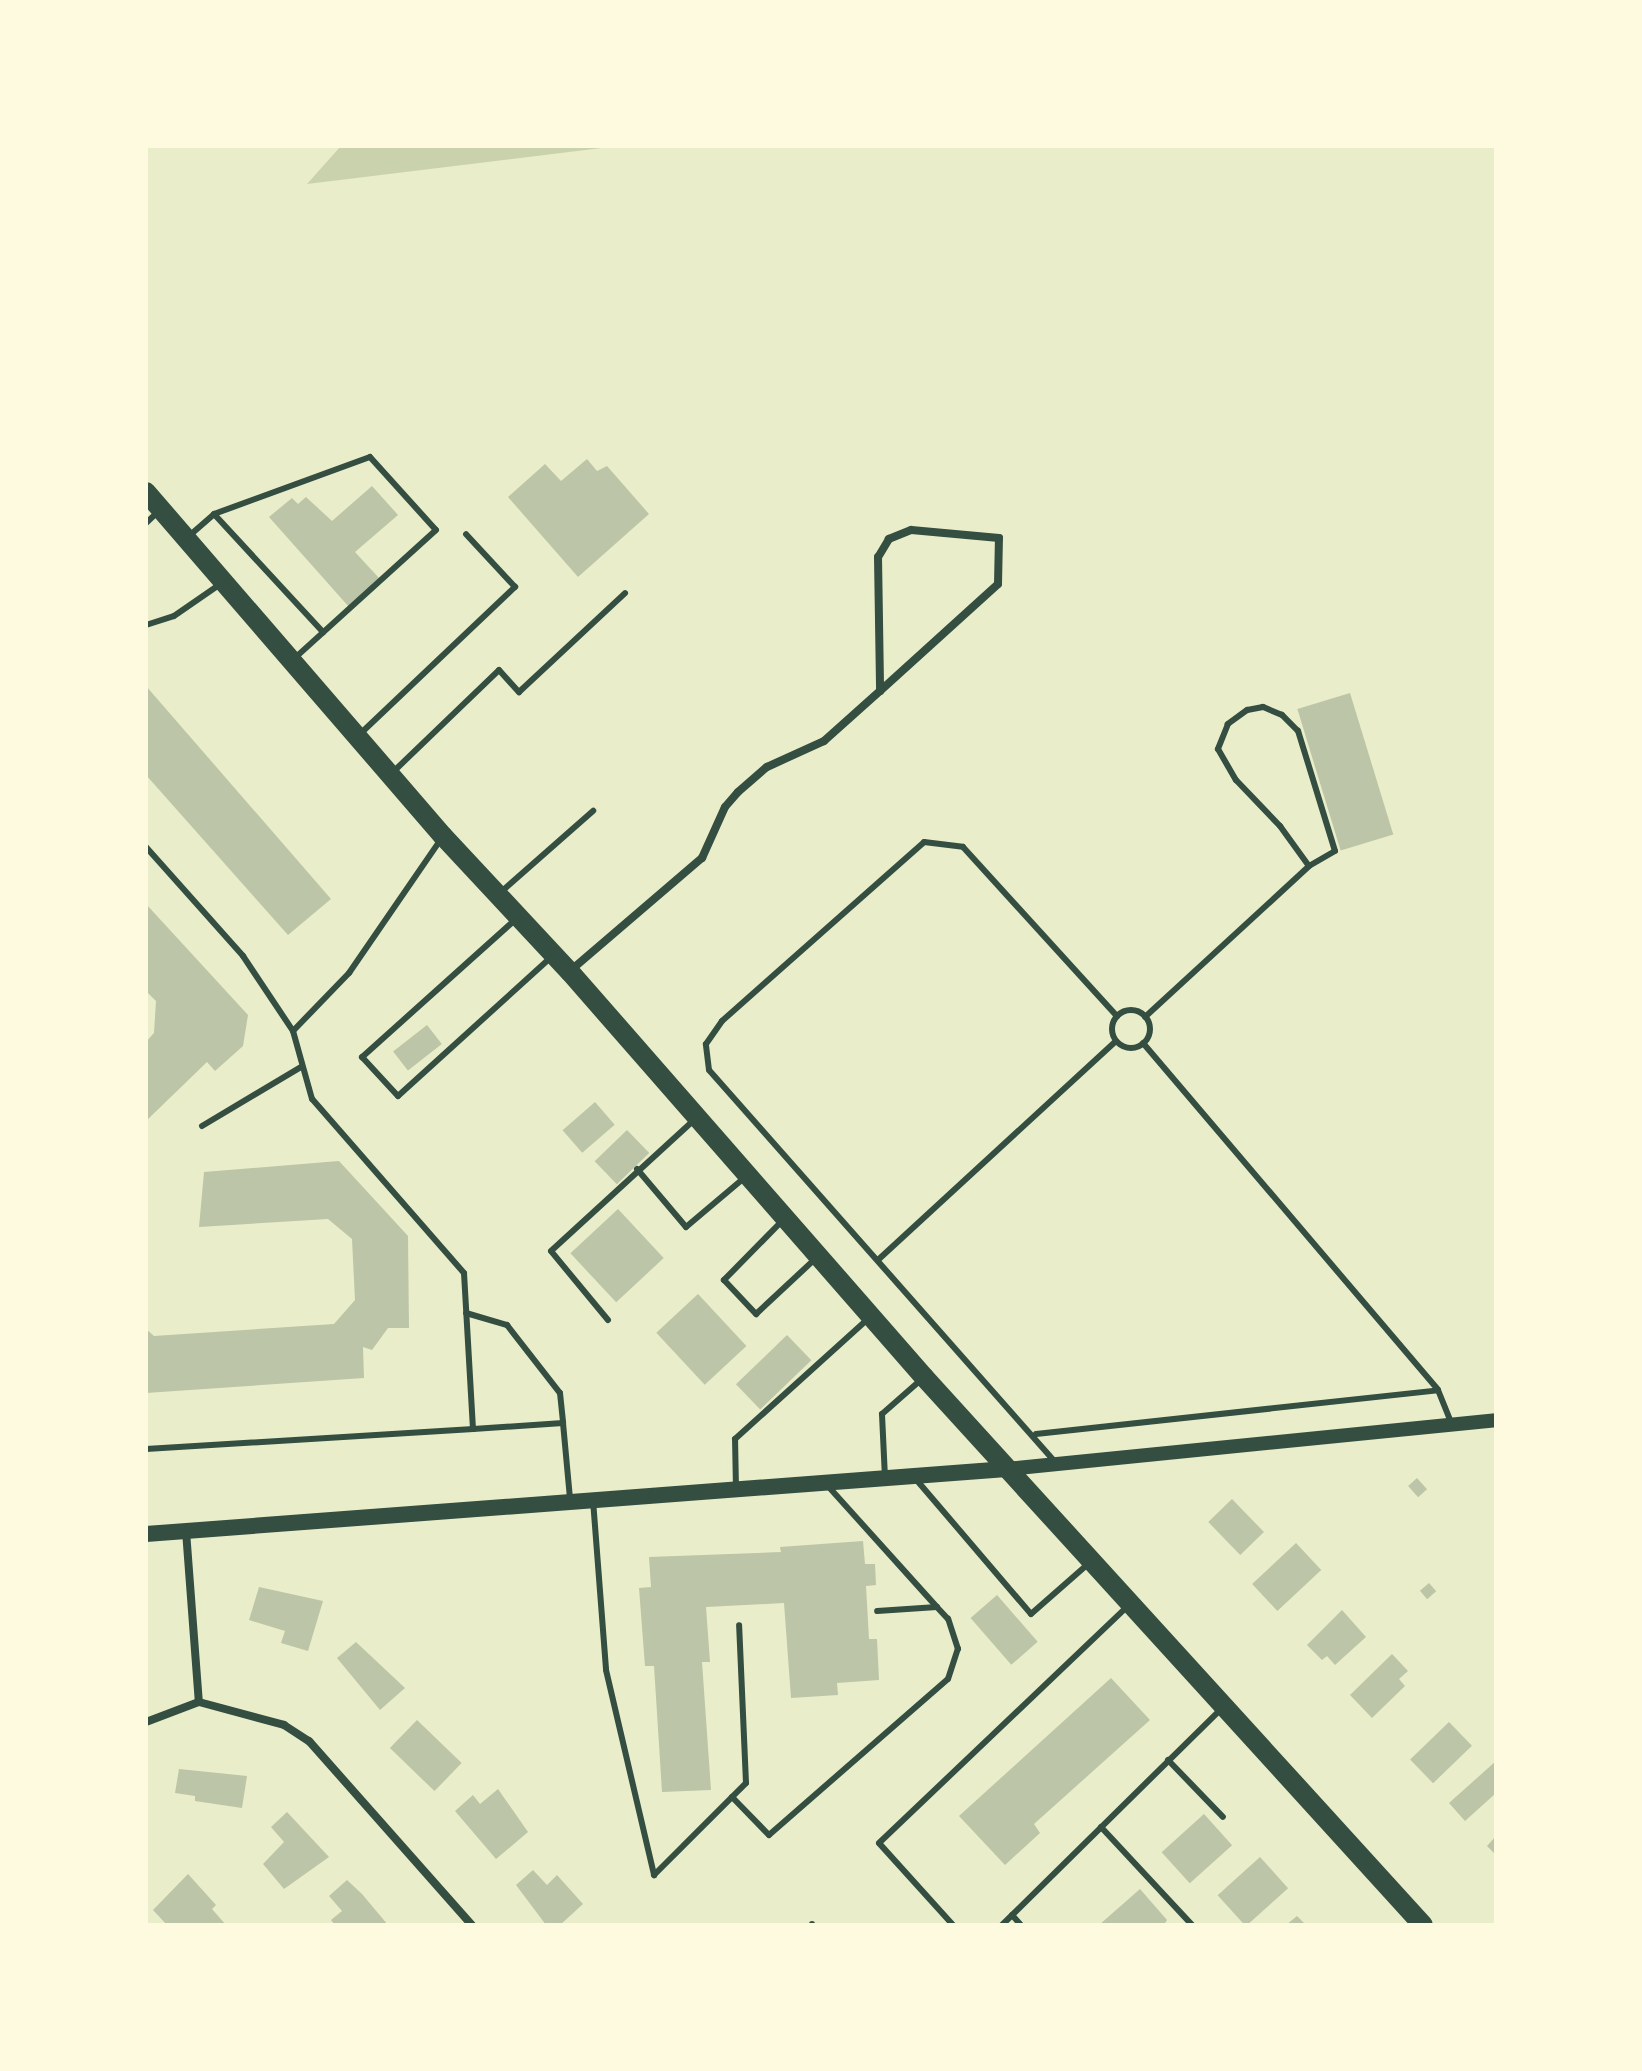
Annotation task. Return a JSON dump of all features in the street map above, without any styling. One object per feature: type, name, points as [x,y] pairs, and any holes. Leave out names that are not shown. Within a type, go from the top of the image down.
[{"type":"main road","points":[[146,492],[443,836],[570,972],[924,1377],[1423,1925]]},
{"type":"main road","points":[[146,1534],[1007,1469]]},
{"type":"street","points":[[570,972],[702,858],[725,807],[738,792],[767,767],[824,741],[880,691],[998,584],[999,538],[911,530],[889,539],[878,557],[880,691]]},
{"type":"street","points":[[1007,1469],[1496,1420]]},
{"type":"street","points":[[186,1531],[199,1702]]},
{"type":"street","points":[[146,1722],[199,1702],[259,1714],[309,1741],[472,1925]]},
{"type":"lane","points":[[186,539],[214,514],[370,457],[436,530],[293,660]]},
{"type":"lane","points":[[146,523],[161,508]]},
{"type":"lane","points":[[214,514],[323,632]]},
{"type":"lane","points":[[357,736],[515,587],[466,534]]},
{"type":"lane","points":[[146,625],[174,616],[224,581]]},
{"type":"lane","points":[[390,775],[499,670],[519,692],[625,593]]},
{"type":"lane","points":[[1145,1017],[1309,866],[1335,851],[1298,731],[1282,715],[1263,707],[1247,710],[1228,724],[1218,749],[1236,780],[1280,826],[1309,866]]},
{"type":"lane","points":[[498,894],[593,811]]},
{"type":"lane","points":[[293,1031],[349,973],[443,836]]},
{"type":"lane","points":[[1058,1466],[1035,1434],[709,1070],[706,1044],[722,1021],[924,842],[943,840],[963,847],[1117,1016]]},
{"type":"lane","points":[[146,847],[243,956],[293,1031],[312,1099],[464,1273],[473,1429]]},
{"type":"lane","points":[[519,917],[362,1057],[398,1096],[554,955]]},
{"type":"lane","points":[[1130,1010],[1145,1017],[1149,1030],[1143,1043],[1129,1048],[1116,1041],[1112,1026],[1117,1016],[1130,1010]]},
{"type":"lane","points":[[879,1259],[1116,1041]]},
{"type":"lane","points":[[1143,1043],[1438,1390],[1452,1425]]},
{"type":"lane","points":[[202,1126],[301,1067]]},
{"type":"lane","points":[[608,1320],[551,1251],[696,1118]]},
{"type":"lane","points":[[637,1169],[686,1227],[747,1176]]},
{"type":"lane","points":[[784,1219],[724,1280],[756,1314],[818,1256]]},
{"type":"lane","points":[[466,1313],[507,1325],[560,1393],[571,1502]]},
{"type":"lane","points":[[736,1490],[735,1439],[870,1316]]},
{"type":"lane","points":[[885,1479],[882,1414],[924,1377]]},
{"type":"lane","points":[[1035,1434],[1438,1390]]},
{"type":"lane","points":[[146,1449],[563,1423]]},
{"type":"lane","points":[[914,1477],[1031,1614],[1091,1561]]},
{"type":"lane","points":[[732,1797],[769,1835],[937,1691],[952,1672],[958,1649],[948,1619],[826,1484]]},
{"type":"lane","points":[[593,1499],[606,1670],[654,1875],[746,1783],[739,1625]]},
{"type":"lane","points":[[953,1925],[879,1843],[1131,1603]]},
{"type":"lane","points":[[877,1611],[937,1607]]},
{"type":"lane","points":[[1002,1925],[1224,1705]]},
{"type":"lane","points":[[1168,1760],[1223,1817]]},
{"type":"lane","points":[[1101,1827],[1192,1925]]},
{"type":"lane","points":[[1012,1915],[1021,1925]]},
{"type":"green space","points":[[341,146],[618,146],[307,184]]},
{"type":"building","points":[[587,459],[597,471],[607,466],[649,514],[578,577],[508,497],[545,464],[561,481]]},
{"type":"building","points":[[372,486],[398,515],[355,552],[379,578],[349,607],[269,517],[292,498],[298,504],[306,497],[332,521]]},
{"type":"building","points":[[146,686],[331,899],[288,935],[146,775]]},
{"type":"building","points":[[1350,693],[1393,835],[1341,851],[1297,709]]},
{"type":"building","points":[[146,904],[248,1015],[243,1046],[215,1071],[207,1062],[146,1121],[146,1042],[154,1033],[156,1001],[146,991]]},
{"type":"building","points":[[427,1025],[442,1044],[408,1070],[393,1051]]},
{"type":"building","points":[[595,1102],[615,1125],[582,1153],[563,1130]]},
{"type":"building","points":[[627,1130],[649,1153],[617,1184],[595,1161]]},
{"type":"building","points":[[339,1161],[408,1236],[409,1328],[388,1328],[372,1350],[363,1347],[364,1378],[146,1393],[146,1329],[154,1336],[334,1324],[355,1300],[352,1239],[328,1219],[199,1227],[204,1172]]},
{"type":"building","points":[[618,1209],[664,1258],[616,1302],[570,1253]]},
{"type":"building","points":[[698,1294],[746,1346],[705,1385],[656,1333]]},
{"type":"building","points":[[787,1335],[811,1360],[760,1409],[736,1384]]},
{"type":"building","points":[[1417,1478],[1427,1489],[1418,1497],[1408,1486]]},
{"type":"building","points":[[1232,1499],[1264,1532],[1240,1555],[1208,1522]]},
{"type":"building","points":[[863,1541],[865,1564],[875,1564],[876,1585],[866,1586],[869,1639],[877,1639],[879,1680],[837,1683],[838,1695],[791,1698],[784,1603],[706,1607],[710,1662],[702,1662],[711,1790],[662,1792],[654,1666],[645,1666],[639,1588],[651,1587],[649,1557],[781,1552],[780,1547]]},
{"type":"building","points":[[1296,1543],[1321,1570],[1277,1611],[1252,1584]]},
{"type":"building","points":[[1429,1583],[1436,1591],[1427,1599],[1420,1591]]},
{"type":"building","points":[[259,1587],[323,1601],[308,1651],[281,1643],[285,1631],[249,1620]]},
{"type":"building","points":[[997,1595],[1038,1642],[1011,1665],[971,1618]]},
{"type":"building","points":[[1342,1610],[1366,1637],[1335,1665],[1327,1656],[1322,1660],[1307,1645]]},
{"type":"building","points":[[356,1642],[405,1688],[380,1710],[337,1658]]},
{"type":"building","points":[[1392,1654],[1408,1671],[1399,1679],[1405,1686],[1372,1718],[1350,1695]]},
{"type":"building","points":[[1111,1678],[1150,1720],[1034,1824],[1040,1833],[1005,1865],[959,1816]]},
{"type":"building","points":[[417,1720],[462,1763],[435,1791],[390,1748]]},
{"type":"building","points":[[1449,1722],[1472,1746],[1433,1783],[1410,1760]]},
{"type":"building","points":[[1496,1761],[1496,1793],[1465,1821],[1449,1803]]},
{"type":"building","points":[[179,1769],[247,1776],[242,1808],[195,1801],[195,1796],[175,1793]]},
{"type":"building","points":[[498,1789],[528,1832],[496,1859],[455,1811],[473,1795],[480,1804]]},
{"type":"building","points":[[287,1812],[329,1857],[284,1889],[263,1864],[284,1842],[271,1827]]},
{"type":"building","points":[[1204,1814],[1232,1845],[1190,1883],[1162,1852]]},
{"type":"building","points":[[1496,1836],[1496,1855],[1487,1846]]},
{"type":"building","points":[[1260,1857],[1288,1888],[1247,1925],[1218,1895]]},
{"type":"building","points":[[533,1870],[547,1885],[557,1875],[583,1904],[560,1925],[546,1925],[516,1885]]},
{"type":"building","points":[[188,1874],[216,1905],[212,1909],[226,1925],[167,1925],[153,1910]]},
{"type":"building","points":[[347,1880],[388,1925],[335,1925],[331,1920],[342,1911],[329,1896]]},
{"type":"building","points":[[1140,1889],[1167,1920],[1164,1925],[1099,1925]]},
{"type":"building","points":[[1297,1916],[1306,1925],[1286,1925]]}]
